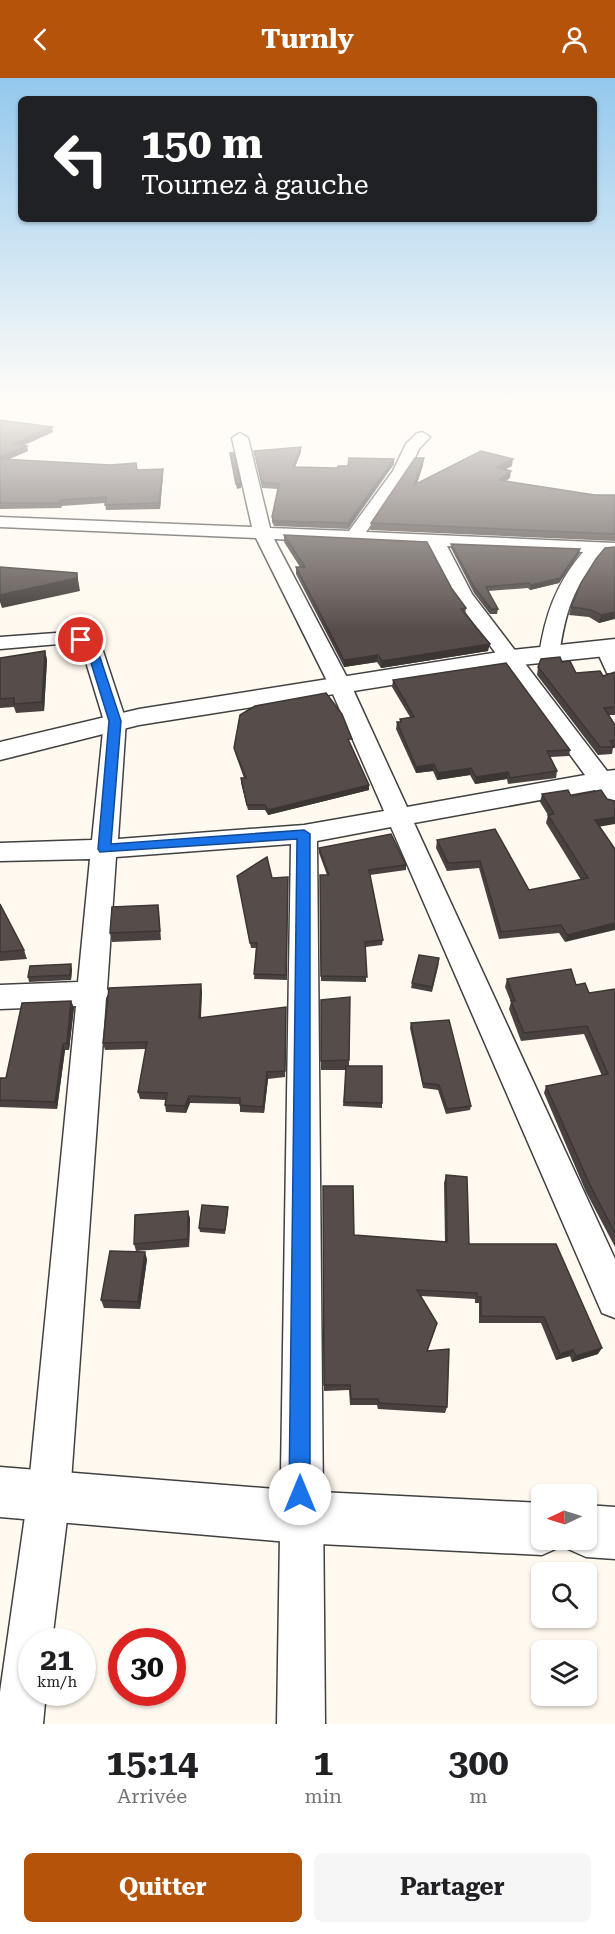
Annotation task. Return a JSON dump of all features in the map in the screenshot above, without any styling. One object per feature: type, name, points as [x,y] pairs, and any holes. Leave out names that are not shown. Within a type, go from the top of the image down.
[{"type":"street","points":[[249,478],[262,533],[340,685],[615,1300]]},
{"type":"street","points":[[354,537],[396,478]]},
{"type":"street","points":[[0,522],[606,548]]},
{"type":"street","points":[[0,852],[105,849],[304,834],[611,786],[463,595],[435,541]]},
{"type":"street","points":[[549,656],[555,613],[562,593],[606,548]]},
{"type":"street","points":[[0,643],[68,638],[81,640],[90,645],[115,721],[94,993],[49,1495],[19,1724]]},
{"type":"street","points":[[0,751],[115,721],[512,658],[612,655]]},
{"type":"street","points":[[301,1724],[304,834]]},
{"type":"street","points":[[0,997],[94,993]]},
{"type":"street","points":[[0,1492],[300,1517],[531,1528]]},
{"type":"street","points":[[597,1532],[615,1533]]},
{"type":"building","points":[[0,478],[162,478],[159,503],[105,505],[106,497],[61,500],[60,503],[0,503]]},
{"type":"building","points":[[235,478],[240,478],[241,484],[236,484]]},
{"type":"building","points":[[261,478],[380,478],[348,523],[274,521],[272,517],[279,484],[262,482]]},
{"type":"building","points":[[402,478],[417,478],[414,485],[428,478],[502,478],[499,480],[595,495],[615,495],[615,534],[371,523]]},
{"type":"building","points":[[284,535],[427,542],[452,589],[466,608],[461,609],[490,644],[382,661],[378,655],[344,660],[296,567],[305,567]]},
{"type":"building","points":[[451,544],[580,549],[560,578],[531,585],[529,583],[486,587],[498,609],[491,609],[475,588]]},
{"type":"building","points":[[615,547],[615,612],[601,615],[591,610],[571,607],[581,583],[596,559],[605,548]]},
{"type":"building","points":[[0,567],[77,573],[77,578],[0,595]]},
{"type":"building","points":[[45,651],[42,702],[14,704],[14,698],[0,699],[0,658]]},
{"type":"building","points":[[560,657],[562,662],[570,661],[576,673],[600,671],[603,676],[615,672],[615,707],[604,708],[615,725],[615,740],[610,741],[614,747],[600,747],[538,667],[541,659]]},
{"type":"building","points":[[506,663],[570,750],[547,751],[557,771],[510,778],[508,772],[476,777],[471,768],[438,773],[434,764],[416,767],[397,722],[401,722],[400,719],[414,717],[393,680]]},
{"type":"building","points":[[326,693],[342,714],[352,739],[348,739],[369,785],[268,810],[265,805],[247,805],[241,778],[246,778],[234,748],[240,715],[255,706]]},
{"type":"building","points":[[568,790],[571,796],[601,790],[607,799],[615,801],[615,817],[595,820],[615,849],[615,923],[567,935],[561,925],[501,932],[480,861],[448,863],[437,840],[495,829],[529,890],[588,878],[548,815],[554,814],[542,794]]},
{"type":"building","points":[[391,834],[406,865],[369,870],[383,940],[365,942],[367,977],[321,976],[320,875],[329,875],[319,848]]},
{"type":"building","points":[[267,857],[272,878],[288,877],[286,975],[254,974],[257,943],[250,943],[237,876]]},
{"type":"building","points":[[0,904],[24,950],[0,952]]},
{"type":"building","points":[[158,905],[160,931],[110,933],[112,907]]},
{"type":"building","points":[[419,955],[439,958],[432,987],[412,983]]},
{"type":"building","points":[[71,964],[70,975],[28,977],[30,966]]},
{"type":"building","points":[[571,969],[576,985],[585,983],[589,993],[615,989],[615,1233],[590,1185],[546,1086],[608,1074],[587,1026],[524,1033],[511,1001],[515,1001],[507,979]]},
{"type":"building","points":[[201,984],[199,1018],[286,1007],[285,1071],[267,1072],[263,1107],[240,1105],[240,1098],[189,1096],[185,1106],[165,1105],[167,1093],[138,1092],[147,1042],[103,1043],[109,988]]},
{"type":"building","points":[[350,997],[349,1060],[321,1061],[321,1000]]},
{"type":"building","points":[[71,1001],[67,1043],[63,1044],[55,1102],[0,1100],[0,1078],[6,1078],[22,1003]]},
{"type":"building","points":[[449,1020],[471,1106],[447,1109],[439,1085],[423,1083],[411,1023]]},
{"type":"building","points":[[346,1066],[382,1066],[382,1103],[344,1102]]},
{"type":"building","points":[[446,1175],[467,1177],[469,1244],[556,1244],[602,1348],[576,1356],[573,1350],[560,1354],[544,1317],[481,1316],[481,1297],[477,1297],[477,1293],[417,1290],[437,1323],[427,1351],[449,1349],[447,1407],[379,1403],[378,1399],[351,1399],[350,1385],[324,1385],[323,1186],[353,1186],[354,1235],[447,1242]]},
{"type":"building","points":[[202,1205],[228,1207],[225,1230],[199,1228]]},
{"type":"building","points":[[188,1211],[188,1239],[134,1244],[135,1215]]},
{"type":"building","points":[[110,1251],[145,1252],[138,1302],[101,1300]]},
{"type":"route","points":[[81,640],[90,645],[115,721],[105,849],[304,834],[300,1494]]}]
